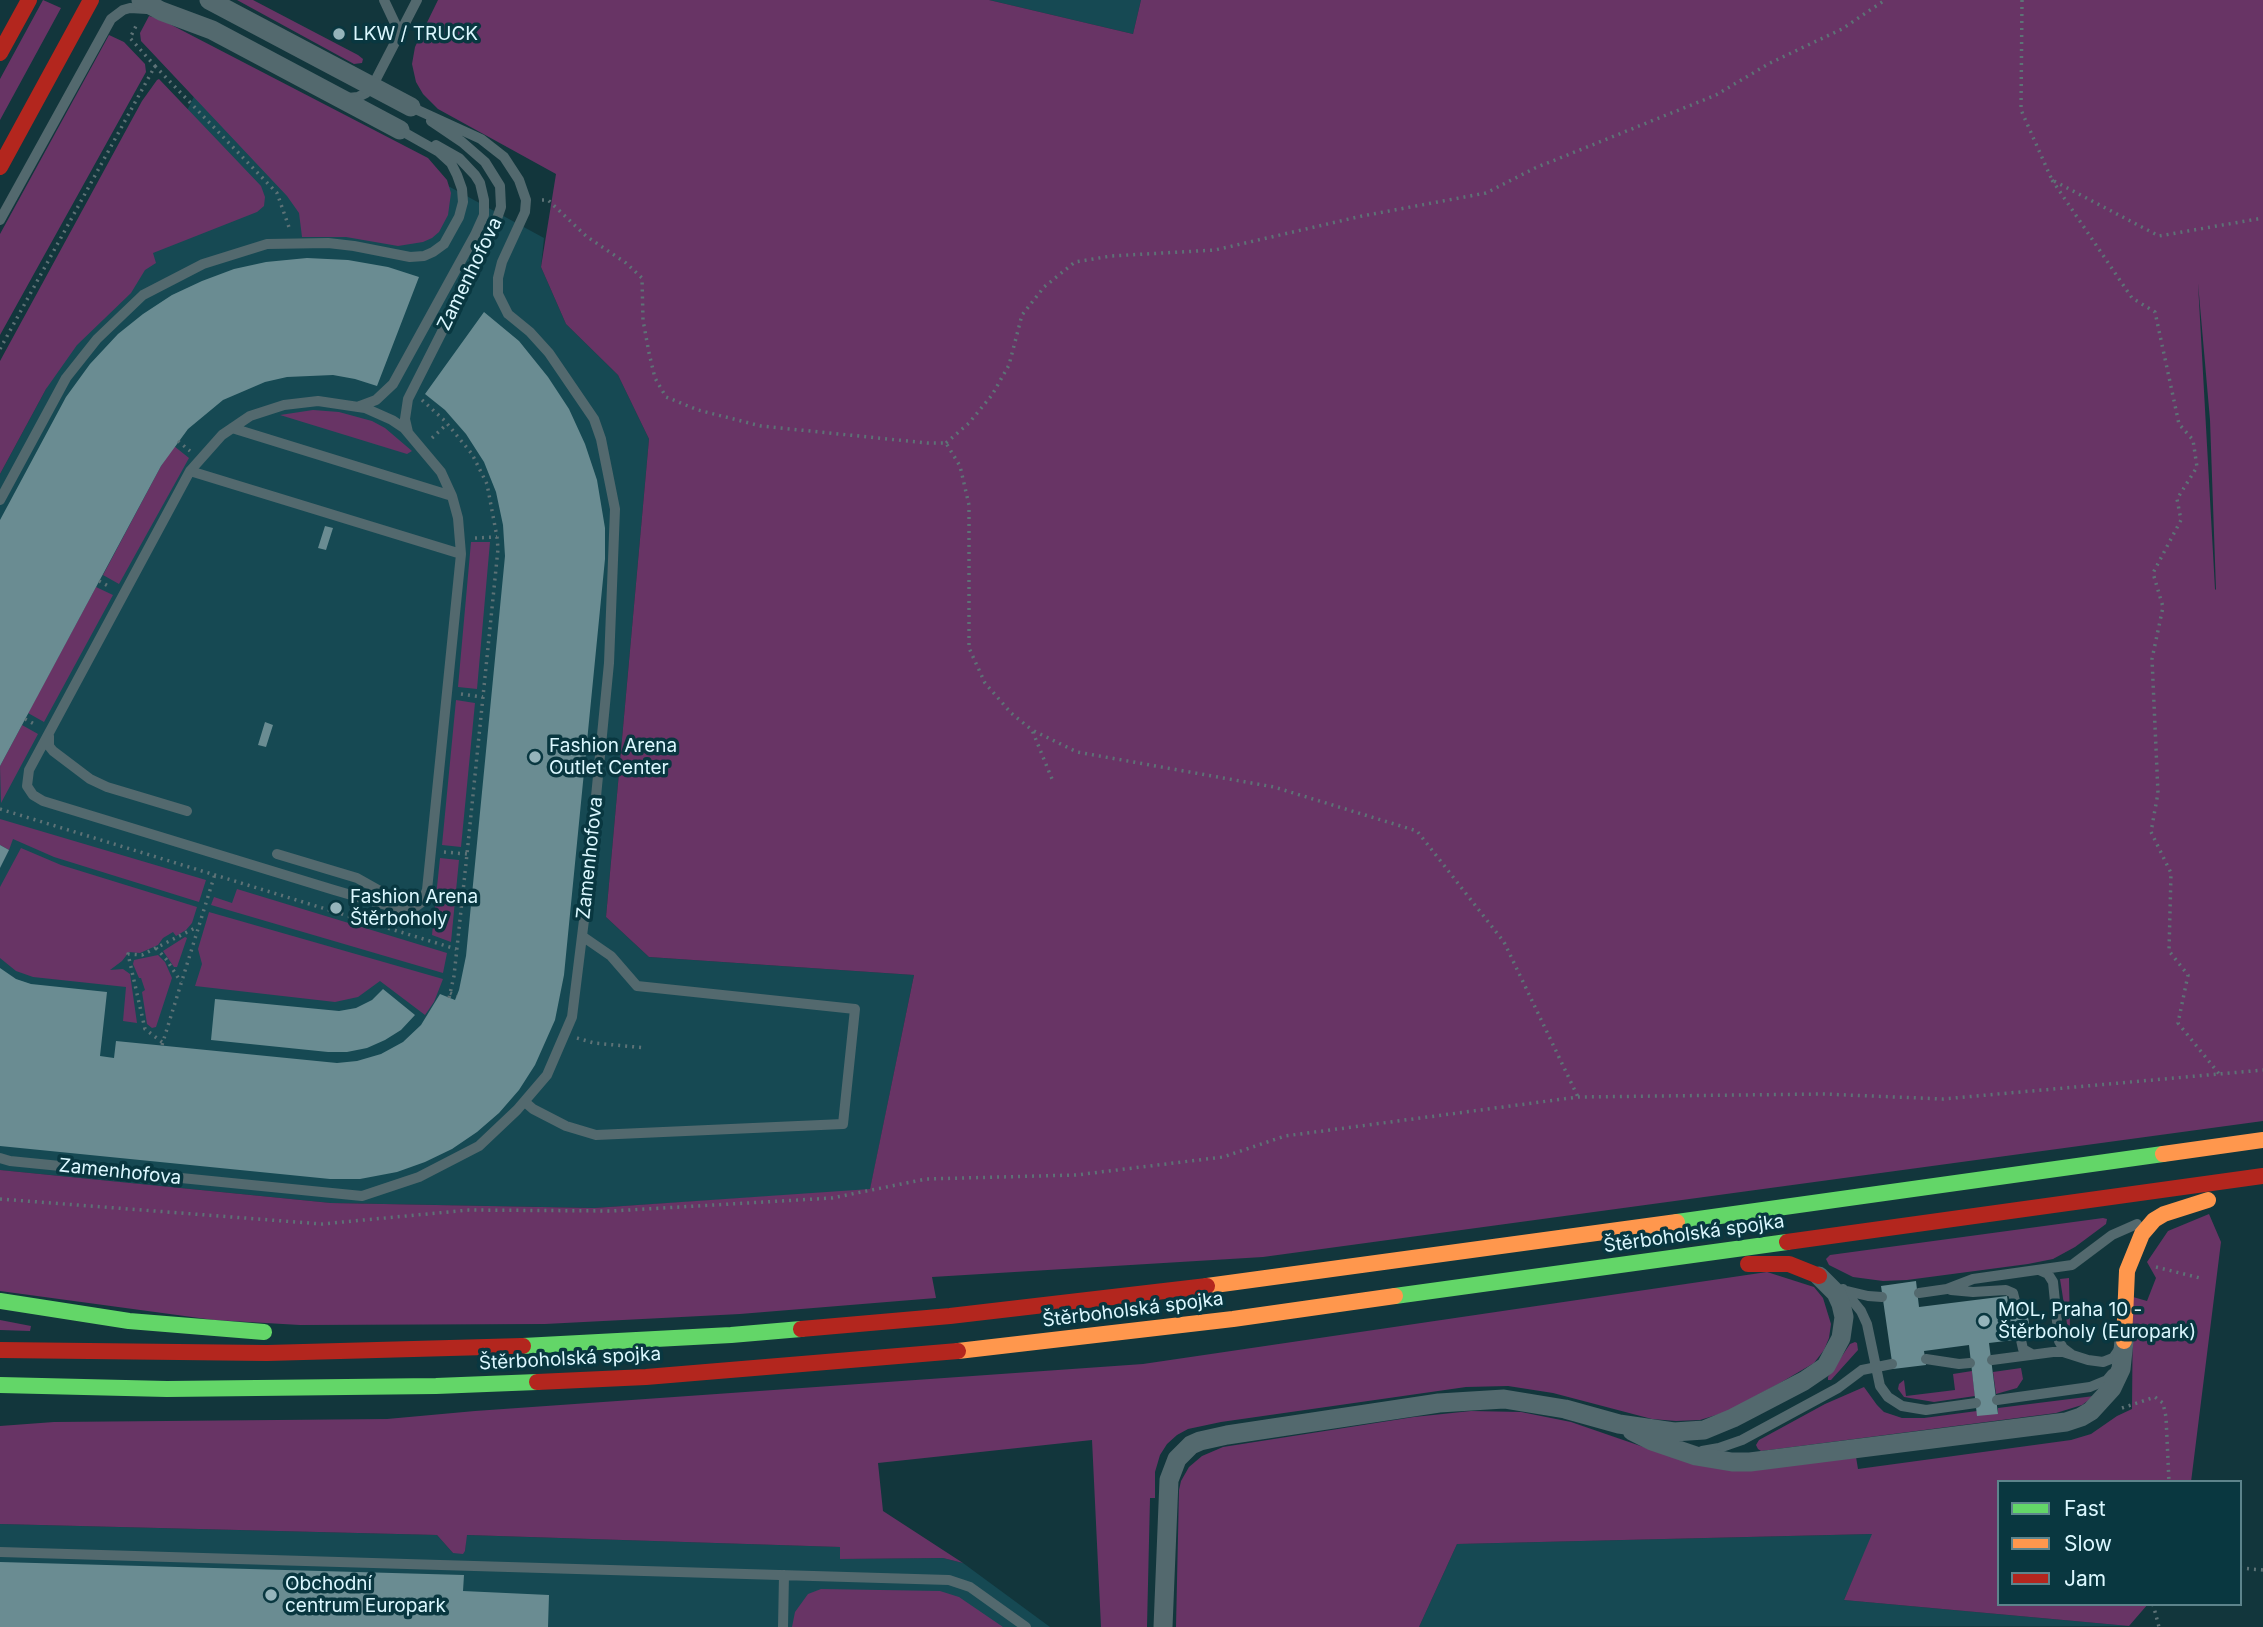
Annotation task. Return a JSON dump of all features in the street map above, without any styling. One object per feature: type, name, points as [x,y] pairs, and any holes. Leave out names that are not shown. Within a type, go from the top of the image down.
[{"type":"main road","points":[[0,53],[29,0]]},
{"type":"main road","points":[[0,167],[91,0]]},
{"type":"main road","name":"Štěrboholská spojka","points":[[0,1350],[267,1353],[490,1348],[731,1335],[950,1315],[1194,1287],[2263,1140]]},
{"type":"main road","name":"Štěrboholská spojka","points":[[0,1385],[167,1390],[514,1384],[810,1366],[1124,1333],[2263,1176]]},
{"type":"main road","points":[[2124,1341],[2126,1287],[2132,1256],[2147,1226],[2164,1214],[2263,1188]]},
{"type":"main road","points":[[1507,1281],[1773,1263],[1803,1268],[1819,1276]]},
{"type":"main road","points":[[0,1301],[130,1321],[276,1333]]},
{"type":"main road","points":[[315,1336],[490,1348]]},
{"type":"main road","points":[[28,1402],[167,1390]]},
{"type":"street","name":"Zamenhofova","points":[[209,0],[411,107]]},
{"type":"street","name":"Zamenhofova","points":[[141,8],[162,11],[212,30],[400,130]]},
{"type":"street","points":[[1163,1627],[1169,1480],[1177,1459],[1191,1445],[1200,1441],[1468,1400],[1534,1402],[1619,1424],[1674,1432],[1704,1430],[1733,1418],[1817,1374],[1826,1366],[1838,1347],[1844,1317],[1842,1304],[1836,1293],[1819,1276]]},
{"type":"street","points":[[1619,1424],[1677,1450],[1714,1460],[1750,1462],[2066,1422],[2081,1417],[2105,1399],[2118,1378],[2124,1359],[2124,1341]]},
{"type":"lane","points":[[384,0],[400,34]]},
{"type":"lane","points":[[335,96],[358,97],[372,87],[418,0]]},
{"type":"lane","points":[[0,220],[111,19],[130,8],[162,11]]},
{"type":"lane","name":"Zamenhofova","points":[[0,1158],[362,1196],[419,1177],[479,1146],[547,1075],[572,1017],[609,663],[615,509],[601,439],[594,419],[561,368],[530,332],[508,314],[498,294],[502,262],[522,221],[526,200],[519,180],[494,148],[467,131],[411,107]]},
{"type":"lane","name":"Zamenhofova","points":[[408,432],[405,419],[408,399],[492,233],[502,207],[500,186],[475,152],[411,107]]},
{"type":"lane","name":"Zamenhofova","points":[[0,500],[66,378],[97,339],[143,295],[203,264],[267,244],[328,243],[410,257],[424,256],[444,244],[459,217],[463,189],[451,163],[439,152],[400,130]]},
{"type":"lane","name":"Zamenhofova","points":[[356,406],[376,400],[393,384],[484,215],[480,183],[467,166],[451,153],[400,130]]},
{"type":"lane","points":[[301,402],[356,406],[392,420],[408,432],[441,471],[452,496],[458,518],[461,554],[427,890],[422,902],[411,910],[403,910],[43,801],[33,795],[27,781],[29,770],[190,471],[212,444],[250,416],[266,409],[301,402]]},
{"type":"lane","points":[[232,428],[452,496]]},
{"type":"lane","points":[[190,471],[461,554]]},
{"type":"lane","points":[[50,732],[49,746],[53,751],[90,779],[107,787],[187,811]]},
{"type":"lane","points":[[277,854],[357,878],[403,905],[411,906],[422,902]]},
{"type":"lane","points":[[524,1102],[566,1126],[596,1135],[843,1124],[855,1009],[637,986],[611,956],[582,936]]},
{"type":"lane","points":[[1919,1293],[1947,1289],[1973,1279],[2072,1265],[2112,1234],[2164,1214]]},
{"type":"lane","points":[[2039,1270],[2048,1274],[2053,1282],[2059,1341],[2071,1354]]},
{"type":"lane","points":[[1819,1276],[1843,1289],[1882,1297]]},
{"type":"lane","points":[[1843,1289],[1853,1299],[1867,1324],[1882,1390],[1891,1400],[1902,1406],[1926,1410],[1976,1404]]},
{"type":"lane","points":[[1947,1289],[1973,1292],[2006,1290],[2012,1293],[2015,1301]]},
{"type":"lane","points":[[2021,1339],[2023,1349],[2033,1354]]},
{"type":"lane","points":[[1992,1360],[2053,1352],[2103,1362],[2113,1358],[2124,1341]]},
{"type":"lane","points":[[1997,1400],[2099,1384],[2114,1372],[2124,1341]]},
{"type":"lane","points":[[1926,1359],[1970,1363]]},
{"type":"lane","points":[[1677,1450],[1707,1451],[1742,1440],[1838,1388],[1862,1370],[1892,1364]]},
{"type":"lane","points":[[0,1552],[949,1580],[970,1587],[1026,1627]]},
{"type":"lane","points":[[783,1627],[784,1575]]},
{"type":"path","points":[[526,200],[548,200],[586,236],[626,263],[642,278],[643,320],[649,353],[655,378],[666,397],[698,410],[761,426],[946,443],[969,423],[992,395],[1009,365],[1022,315],[1044,287],[1076,262],[1111,256],[1215,250],[1362,216],[1486,193],[1535,168],[1716,95],[1770,63],[1842,29],[1885,0]]},
{"type":"path","points":[[2022,0],[2021,110],[2052,180],[2132,298],[2155,312],[2179,424],[2193,440],[2197,467],[2176,499],[2181,520],[2153,573],[2163,607],[2152,659],[2158,793],[2151,832],[2171,873],[2169,951],[2188,975],[2178,1023],[2220,1075]]},
{"type":"path","points":[[141,8],[130,38],[277,194],[291,232],[292,244]]},
{"type":"path","points":[[0,349],[155,66]]},
{"type":"path","points":[[2052,180],[2159,236],[2263,218]]},
{"type":"path","points":[[417,397],[448,424],[472,454],[487,484],[498,549],[467,854],[449,995],[457,996]]},
{"type":"path","points":[[428,442],[448,424]]},
{"type":"path","points":[[946,443],[960,466],[969,505],[969,648],[985,683],[1010,713],[1032,730],[1077,752],[1274,787],[1417,831],[1504,942],[1578,1097]]},
{"type":"path","points":[[460,538],[497,537]]},
{"type":"path","points":[[447,692],[483,697]]},
{"type":"path","points":[[1032,730],[1052,779]]},
{"type":"path","points":[[0,809],[456,949]]},
{"type":"path","points":[[431,850],[467,854]]},
{"type":"path","points":[[197,927],[142,955],[128,954],[145,1029],[162,1044],[215,874]]},
{"type":"path","points":[[156,948],[181,982]]},
{"type":"path","points":[[564,1035],[594,1043],[646,1048]]},
{"type":"path","points":[[0,1199],[322,1224],[469,1210],[612,1211],[832,1198],[926,1179],[1076,1175],[1223,1157],[1284,1136],[1578,1097],[1823,1094],[1943,1099],[2263,1070]]},
{"type":"path","points":[[2132,1256],[2147,1264],[2200,1278]]},
{"type":"path","points":[[2105,1399],[2120,1409],[2155,1397],[2163,1403],[2169,1480]]},
{"type":"path","points":[[2242,1568],[2263,1570]]},
{"type":"path","points":[[2154,1606],[2159,1627]]},
{"type":"shaded area","points":[[43,0],[61,8],[0,120],[0,79]]},
{"type":"shaded area","points":[[237,0],[253,0],[358,55],[363,59],[362,63],[354,64]]},
{"type":"shaded area","points":[[438,0],[989,0],[1133,34],[1141,0],[2263,0],[2263,1121],[1263,1257],[932,1277],[936,1298],[740,1314],[545,1324],[300,1325],[214,1320],[0,1291],[0,1170],[331,1203],[594,1208],[870,1189],[914,975],[649,957],[606,917],[649,439],[618,375],[566,324],[541,267],[556,174],[438,109],[423,94],[416,82],[412,64],[415,47]],"holes":[[[2198,283],[2210,420],[2216,590]]]},
{"type":"shaded area","points":[[989,0],[1141,0],[1133,34]]},
{"type":"shaded area","points":[[149,16],[160,19],[428,158],[447,180],[451,193],[448,215],[439,232],[423,242],[398,246],[346,237],[302,237],[299,213],[287,196],[141,41],[140,33]]},
{"type":"shaded area","points":[[109,35],[124,42],[145,64],[146,72],[0,335],[0,234]]},
{"type":"shaded area","points":[[207,71],[426,174],[544,238],[541,267],[566,324],[618,375],[649,439],[606,917],[649,957],[914,975],[870,1190],[594,1208],[331,1203],[0,1170],[0,474]]},
{"type":"shaded area","points":[[159,79],[261,186],[265,197],[264,206],[257,212],[153,253],[156,263],[145,270],[131,293],[77,345],[46,389],[0,474],[0,361],[142,101]]},
{"type":"shaded area","points":[[313,410],[339,412],[372,421],[385,428],[412,451],[407,454],[280,415]]},
{"type":"shaded area","points":[[174,446],[189,458],[119,584],[103,575]]},
{"type":"shaded area","points":[[471,542],[490,542],[477,689],[458,687]]},
{"type":"shaded area","points":[[96,587],[113,595],[44,722],[28,713]]},
{"type":"shaded area","points":[[456,700],[475,703],[461,847],[442,845]]},
{"type":"shaded area","points":[[22,725],[38,734],[1,803],[0,766]]},
{"type":"shaded area","points":[[0,819],[206,880],[199,902],[54,857],[13,839],[9,850],[0,845]]},
{"type":"shaded area","points":[[21,848],[61,865],[197,907],[192,923],[186,930],[176,936],[173,932],[158,945],[140,953],[129,952],[110,970],[123,969],[130,974],[137,1023],[123,1021],[126,987],[33,977],[16,971],[0,958],[0,887]]},
{"type":"shaded area","points":[[440,858],[459,860],[451,942],[432,935]]},
{"type":"shaded area","points":[[237,889],[447,953],[443,973],[211,905],[214,897],[232,903]]},
{"type":"shaded area","points":[[209,912],[443,979],[434,1002],[425,1015],[380,981],[358,997],[335,1002],[195,986],[202,964],[198,949]]},
{"type":"shaded area","points":[[187,938],[177,967],[174,967],[163,951]]},
{"type":"shaded area","points":[[158,955],[165,962],[172,978],[156,1027],[152,1028],[147,1024],[142,992],[145,990],[133,964],[134,960]]},
{"type":"shaded area","points":[[2209,1214],[2221,1242],[2191,1480],[1997,1480],[1997,1606],[2146,1606],[2129,1626],[1844,1600],[1872,1534],[1457,1544],[1419,1627],[1176,1627],[1181,1481],[1189,1467],[1202,1456],[1223,1447],[1414,1417],[1471,1411],[1521,1412],[1571,1422],[1687,1462],[1856,1457],[1858,1469],[2071,1440],[2091,1434],[2132,1409],[2133,1297],[2147,1301],[2156,1278],[2147,1262],[2168,1231]]},
{"type":"shaded area","points":[[2107,1219],[2106,1224],[2075,1247],[2053,1259],[2028,1264],[1883,1281],[1853,1277],[1829,1265],[1826,1259],[1830,1255]]},
{"type":"shaded area","points":[[1767,1272],[1814,1287],[1823,1298],[1831,1324],[1824,1350],[1814,1363],[1780,1383],[1726,1412],[1700,1420],[1652,1419],[1553,1393],[1508,1386],[1466,1387],[1221,1422],[1188,1429],[1177,1435],[1160,1455],[1155,1472],[1155,1498],[1150,1498],[1147,1627],[1101,1627],[1092,1440],[878,1463],[883,1511],[963,1563],[943,1558],[840,1559],[840,1547],[467,1535],[463,1554],[453,1553],[437,1535],[0,1524],[0,1426],[54,1422],[387,1419],[1143,1364]]},
{"type":"shaded area","points":[[2069,1278],[2070,1329],[2068,1330],[2060,1279]]},
{"type":"shaded area","points":[[0,1320],[31,1326],[30,1331],[0,1330]]},
{"type":"shaded area","points":[[1855,1342],[1858,1350],[1831,1380],[1828,1380],[1850,1344]]},
{"type":"shaded area","points":[[2021,1368],[2023,1379],[2017,1388],[1996,1394],[1993,1372]]},
{"type":"shaded area","points":[[1972,1371],[1975,1396],[1934,1402],[1904,1397],[1898,1389],[1904,1380],[1906,1396],[1955,1390],[1953,1374]]},
{"type":"shaded area","points":[[1864,1387],[1884,1412],[1902,1418],[1977,1411],[1998,1414],[1998,1408],[2094,1396],[2082,1405],[2056,1413],[1761,1451],[1758,1449],[1756,1445],[1759,1440],[1825,1404]]},
{"type":"shaded area","points":[[0,1524],[437,1535],[453,1553],[465,1551],[466,1535],[841,1547],[841,1559],[943,1558],[963,1563],[1050,1627],[0,1627]]},
{"type":"shaded area","points":[[1873,1534],[1844,1600],[2129,1626],[1419,1627],[1457,1544]]},
{"type":"shaded area","points":[[821,1589],[940,1591],[959,1597],[1003,1627],[792,1627],[795,1612],[808,1594]]},
{"type":"building","points":[[307,258],[348,260],[388,267],[419,277],[377,386],[333,375],[287,377],[265,382],[223,400],[188,429],[161,466],[0,766],[0,520],[66,397],[90,364],[118,334],[172,295],[234,269],[266,262]]},
{"type":"building","points":[[484,312],[519,341],[569,409],[597,480],[605,528],[605,559],[564,975],[555,1020],[535,1065],[519,1090],[499,1113],[452,1149],[397,1172],[360,1179],[330,1179],[0,1146],[0,968],[16,979],[31,984],[107,992],[100,1056],[114,1058],[116,1041],[337,1063],[357,1061],[381,1054],[403,1042],[421,1025],[440,994],[455,1000],[466,956],[505,556],[503,525],[496,492],[484,462],[466,434],[445,410],[425,394]]},
{"type":"building","points":[[325,526],[333,528],[326,550],[318,548]]},
{"type":"building","points":[[265,722],[273,725],[266,747],[258,745]]},
{"type":"building","points":[[0,845],[9,850],[0,868]]},
{"type":"building","points":[[383,989],[415,1015],[401,1030],[367,1048],[328,1052],[211,1040],[215,999],[339,1011],[356,1008],[372,1000]]},
{"type":"building","points":[[1916,1281],[1919,1307],[2007,1296],[2008,1303],[2026,1301],[2031,1338],[1989,1343],[1998,1414],[1977,1416],[1969,1345],[1924,1351],[1926,1365],[1893,1369],[1881,1286]]},
{"type":"building","name":"Obchodní centrum Europark","points":[[0,1562],[464,1575],[463,1591],[549,1595],[548,1627],[0,1627]]},
{"type":"traffic: fast","points":[[1677,1222],[2163,1154]]},
{"type":"traffic: fast","points":[[1395,1296],[1787,1242]]},
{"type":"traffic: fast","points":[[0,1301],[129,1321],[264,1332]]},
{"type":"traffic: fast","points":[[523,1346],[801,1329]]},
{"type":"traffic: fast","points":[[0,1385],[167,1389],[537,1382]]},
{"type":"traffic: slow","points":[[2163,1154],[2263,1140]]},
{"type":"traffic: slow","points":[[2124,1341],[2127,1271],[2142,1234],[2154,1220],[2164,1214],[2208,1200]]},
{"type":"traffic: slow","points":[[1207,1286],[1677,1222]]},
{"type":"traffic: slow","points":[[958,1351],[1233,1319],[1395,1296]]},
{"type":"traffic: jam","points":[[0,53],[29,0]]},
{"type":"traffic: jam","points":[[0,167],[91,0]]},
{"type":"traffic: jam","points":[[1787,1242],[2263,1176]]},
{"type":"traffic: jam","points":[[1748,1264],[1789,1264],[1819,1276]]},
{"type":"traffic: jam","points":[[801,1329],[950,1316],[1207,1286]]},
{"type":"traffic: jam","points":[[0,1350],[267,1353],[523,1346]]},
{"type":"traffic: jam","points":[[537,1382],[646,1377],[958,1351]]},
{"type":"place","name":"LKW / TRUCK","points":[[339,34]]},
{"type":"place","name":"Fashion Arena Outlet Center","points":[[535,757]]},
{"type":"place","name":"Fashion Arena Štěrboholy","points":[[336,908]]},
{"type":"place","name":"MOL, Praha 10 - Štěrboholy (Europark)","points":[[1984,1321]]},
{"type":"place","name":"Obchodní centrum Europark","points":[[271,1595]]}]
